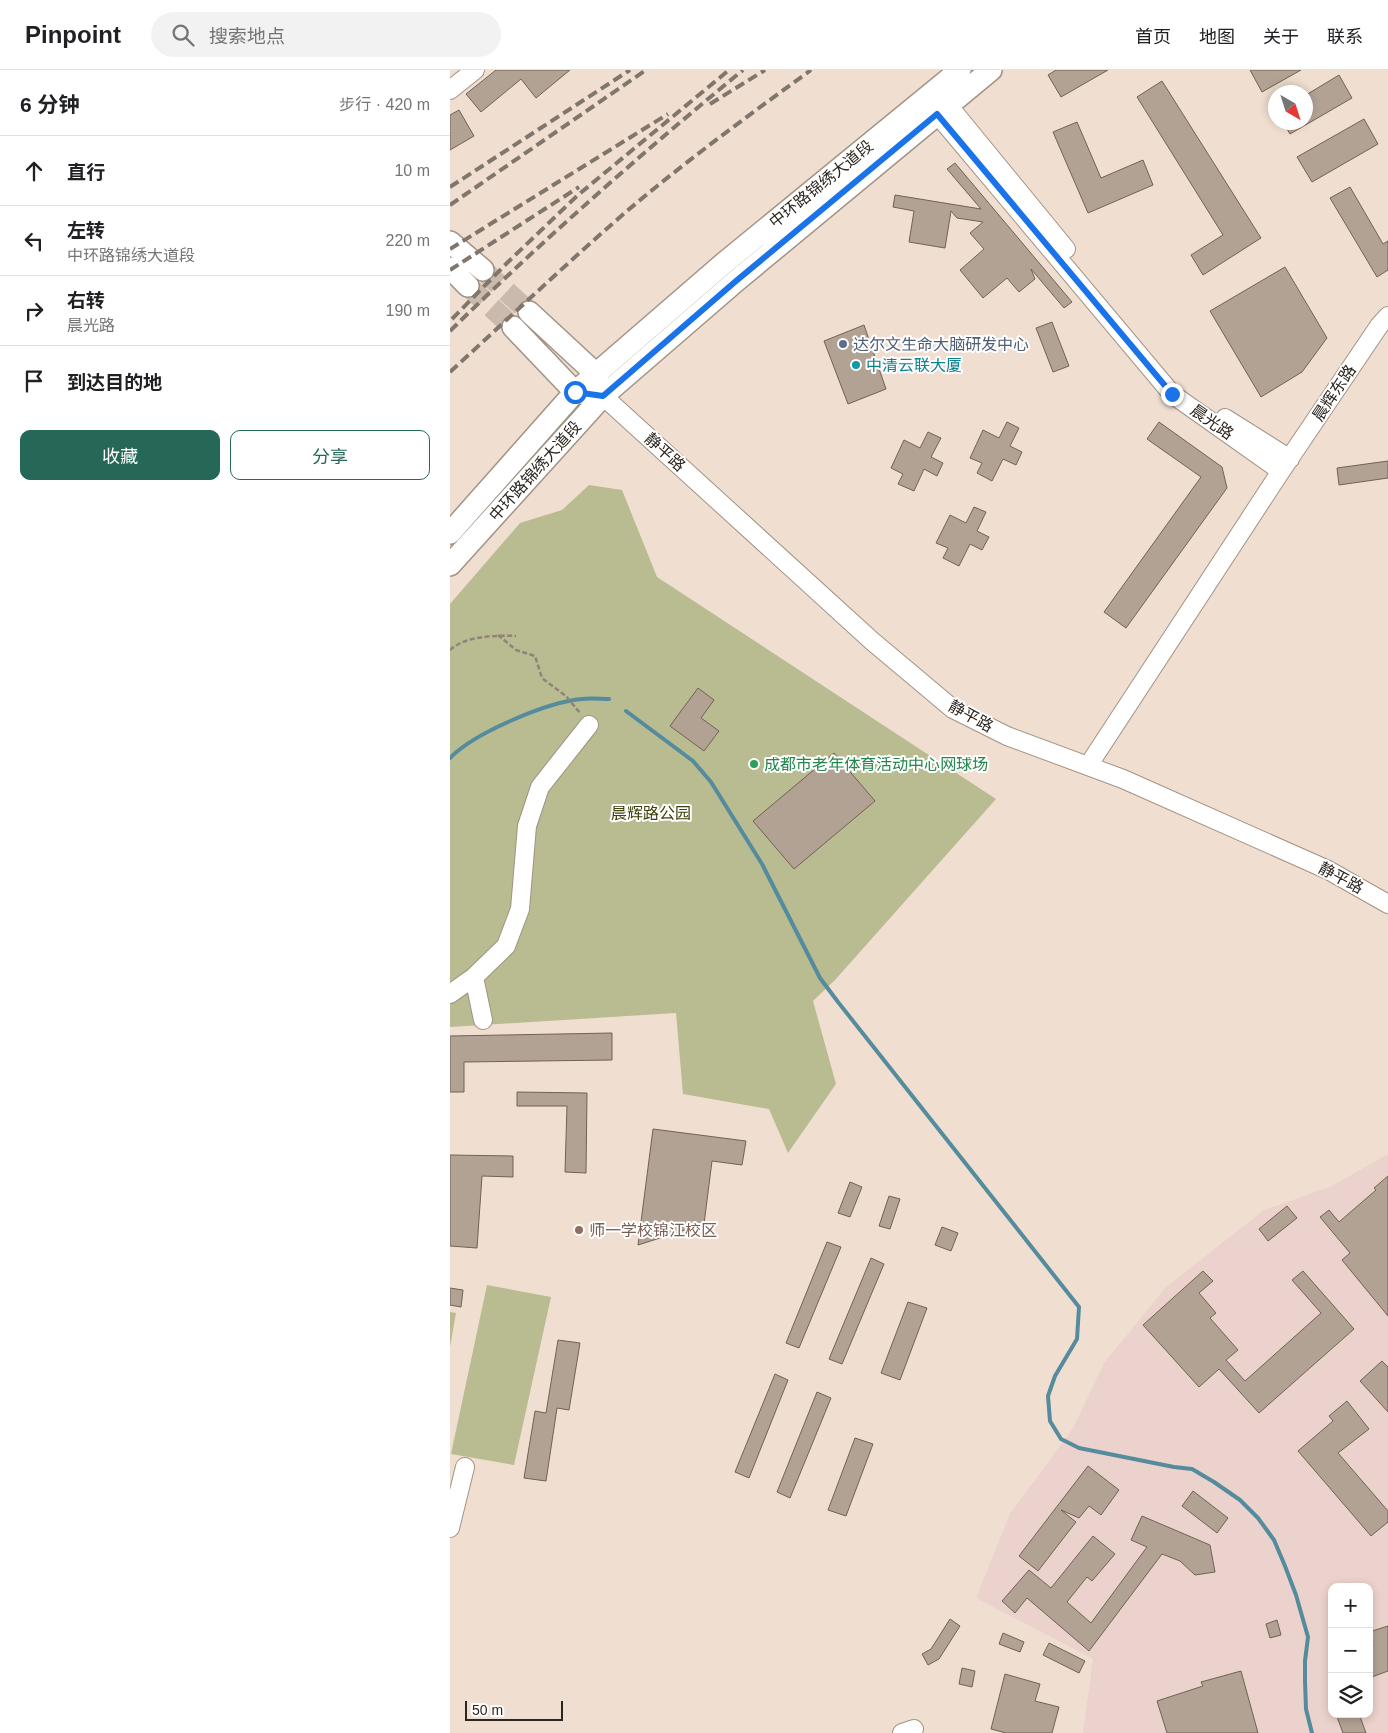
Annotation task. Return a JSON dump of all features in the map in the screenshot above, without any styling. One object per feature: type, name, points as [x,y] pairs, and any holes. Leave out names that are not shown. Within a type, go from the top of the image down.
[{"type":"main road","name":"中环路锦绣大道段","points":[[450,533],[575,392],[723,264],[960,70]]},
{"type":"main road","name":"中环路锦绣大道段","points":[[450,565],[603,396],[736,281],[991,70]]},
{"type":"main road","points":[[450,242],[483,270]]},
{"type":"main road","points":[[450,268],[468,286]]},
{"type":"main road","points":[[513,327],[575,392],[603,396],[596,374],[529,312]]},
{"type":"street","points":[[450,90],[475,70]]},
{"type":"street","name":"晨光路","points":[[943,110],[1172,394],[1286,465]]},
{"type":"street","name":"晨辉东路","points":[[1088,766],[1286,465],[1379,326],[1388,316]]},
{"type":"street","name":"静平路","points":[[603,396],[872,642],[953,708],[1007,736],[1123,779],[1328,870],[1388,904]]},
{"type":"street","points":[[450,994],[474,977],[506,946],[520,909],[527,826],[540,788],[589,725]]},
{"type":"street","points":[[474,977],[483,1020]]},
{"type":"street","points":[[450,1528],[465,1467]]},
{"type":"path","points":[[450,650],[458,643],[498,635],[516,636]]},
{"type":"path","points":[[498,635],[516,650],[535,656],[542,678],[566,696],[576,709]]},
{"type":"shaded area","points":[[1388,1154],[1388,1733],[1083,1733],[1093,1659],[976,1598],[1010,1514],[1073,1428],[1104,1363],[1166,1287],[1264,1210],[1332,1186]]},
{"type":"green space","name":"晨辉路公园","points":[[589,485],[622,490],[657,577],[996,799],[835,980],[813,1001],[836,1084],[788,1153],[769,1109],[683,1094],[676,1013],[450,1027],[450,604],[520,523],[562,510]]},
{"type":"green space","points":[[487,1285],[551,1297],[514,1465],[451,1454]]},
{"type":"green space","points":[[450,1312],[456,1313],[450,1347]]},
{"type":"building","points":[[496,70],[570,70],[536,98],[521,79],[481,112],[466,94]]},
{"type":"building","points":[[1056,70],[1108,70],[1061,97],[1048,75]]},
{"type":"building","points":[[1250,70],[1301,70],[1274,85],[1268,85],[1268,89],[1262,92]]},
{"type":"building","points":[[1339,75],[1352,98],[1313,121],[1313,91]]},
{"type":"building","points":[[1162,81],[1261,238],[1203,275],[1191,255],[1223,235],[1137,97]]},
{"type":"building","points":[[459,110],[474,136],[450,150],[450,115]]},
{"type":"building","points":[[1364,119],[1378,144],[1312,182],[1297,157]]},
{"type":"building","points":[[1077,122],[1101,178],[1143,160],[1153,185],[1088,213],[1053,132]]},
{"type":"building","points":[[1288,130],[1297,130],[1290,134]]},
{"type":"building","points":[[955,163],[1072,302],[1064,308],[1031,269],[1035,279],[1019,292],[1007,278],[983,298],[960,270],[984,249],[970,233],[983,222],[957,218],[951,211],[945,248],[909,242],[914,211],[893,207],[895,195],[981,209],[947,169]]},
{"type":"building","points":[[1350,187],[1383,244],[1388,241],[1388,270],[1377,277],[1330,198]]},
{"type":"building","points":[[1285,267],[1327,338],[1302,372],[1261,397],[1210,311]]},
{"type":"building","points":[[1052,322],[1069,366],[1053,372],[1036,328]]},
{"type":"building","name":"中清云联大厦","points":[[864,325],[886,389],[848,404],[824,341]]},
{"type":"building","points":[[1007,422],[1019,428],[1010,446],[1022,452],[1016,465],[1003,459],[992,481],[977,473],[982,463],[970,458],[983,430],[999,438]]},
{"type":"building","points":[[1159,422],[1222,467],[1227,488],[1126,628],[1104,612],[1201,477],[1147,439]]},
{"type":"building","points":[[928,432],[941,438],[931,457],[943,463],[937,476],[924,469],[914,491],[898,484],[903,474],[891,468],[904,440],[920,448]]},
{"type":"building","points":[[1388,461],[1388,478],[1339,485],[1337,468]]},
{"type":"building","points":[[974,507],[986,512],[977,531],[989,537],[982,550],[970,544],[959,566],[943,558],[948,548],[936,543],[950,515],[966,523]]},
{"type":"building","points":[[698,688],[714,700],[701,718],[719,731],[704,751],[670,726]]},
{"type":"building","points":[[834,753],[875,801],[794,869],[753,821]]},
{"type":"building","points":[[612,1033],[612,1060],[464,1062],[464,1092],[450,1092],[450,1036]]},
{"type":"building","points":[[517,1092],[587,1093],[586,1173],[565,1172],[567,1106],[517,1106]]},
{"type":"building","points":[[653,1129],[746,1141],[742,1165],[712,1161],[704,1224],[638,1245]]},
{"type":"building","points":[[450,1155],[513,1156],[513,1177],[482,1176],[477,1248],[450,1246]]},
{"type":"building","points":[[1388,1176],[1388,1316],[1342,1260],[1350,1253],[1320,1217],[1329,1210],[1339,1222],[1376,1190],[1374,1188]]},
{"type":"building","points":[[850,1182],[862,1187],[850,1217],[838,1213]]},
{"type":"building","points":[[889,1196],[900,1199],[890,1229],[879,1226]]},
{"type":"building","points":[[1287,1206],[1297,1218],[1268,1241],[1259,1229]]},
{"type":"building","points":[[942,1227],[958,1233],[951,1251],[935,1245]]},
{"type":"building","points":[[827,1242],[841,1247],[799,1348],[786,1343]]},
{"type":"building","points":[[871,1258],[884,1264],[842,1364],[829,1359]]},
{"type":"building","points":[[1203,1271],[1213,1281],[1199,1293],[1216,1313],[1210,1318],[1238,1350],[1226,1360],[1245,1381],[1321,1313],[1292,1280],[1303,1271],[1354,1329],[1259,1413],[1219,1369],[1199,1387],[1143,1325]]},
{"type":"building","points":[[450,1288],[463,1290],[461,1307],[450,1305]]},
{"type":"building","points":[[908,1302],[927,1308],[900,1380],[881,1373]]},
{"type":"building","points":[[558,1340],[580,1343],[569,1410],[557,1408],[546,1481],[524,1478],[535,1411],[546,1413]]},
{"type":"building","points":[[1382,1361],[1388,1367],[1388,1412],[1360,1381]]},
{"type":"building","points":[[775,1374],[788,1380],[749,1478],[735,1472]]},
{"type":"building","points":[[817,1392],[831,1398],[790,1498],[777,1492]]},
{"type":"building","points":[[1347,1401],[1369,1429],[1338,1453],[1388,1511],[1388,1522],[1371,1536],[1298,1451],[1333,1421],[1329,1416]]},
{"type":"building","points":[[855,1438],[873,1444],[846,1516],[828,1510]]},
{"type":"building","points":[[1088,1466],[1119,1490],[1101,1515],[1089,1506],[1079,1518],[1061,1510],[1076,1522],[1038,1571],[1019,1556]]},
{"type":"building","points":[[1193,1491],[1228,1518],[1217,1533],[1182,1506]]},
{"type":"building","points":[[1142,1516],[1210,1545],[1215,1572],[1195,1575],[1180,1561],[1162,1554],[1089,1651],[1027,1598],[1015,1613],[1002,1601],[1029,1570],[1051,1588],[1093,1536],[1115,1554],[1092,1581],[1087,1577],[1067,1602],[1091,1623],[1147,1547],[1131,1540]]},
{"type":"building","points":[[950,1619],[960,1626],[939,1659],[928,1665],[922,1654],[931,1649]]},
{"type":"building","points":[[1277,1620],[1281,1635],[1270,1638],[1266,1624]]},
{"type":"building","points":[[1388,1626],[1388,1671],[1373,1677],[1373,1646],[1373,1631]]},
{"type":"building","points":[[1003,1633],[1024,1642],[1020,1652],[999,1644]]},
{"type":"building","points":[[1049,1643],[1085,1661],[1079,1673],[1043,1655]]},
{"type":"building","points":[[962,1668],[975,1671],[972,1687],[959,1684]]},
{"type":"building","points":[[1241,1671],[1258,1733],[1167,1733],[1157,1701],[1203,1686],[1201,1682]]},
{"type":"building","points":[[1005,1674],[1040,1684],[1035,1701],[1059,1707],[1052,1733],[1006,1733],[991,1729]]},
{"type":"building","points":[[1337,1718],[1360,1718],[1366,1733],[1343,1733]]},
{"type":"waterway","points":[[450,758],[461,748],[493,729],[531,712],[567,701],[609,699]]},
{"type":"waterway","points":[[626,711],[693,761],[711,782],[762,864],[820,978],[1079,1307],[1077,1339],[1055,1376],[1048,1396],[1050,1421],[1061,1439],[1079,1448],[1192,1469],[1240,1500],[1258,1518],[1274,1540],[1296,1595],[1308,1637],[1305,1661],[1306,1709],[1312,1733]]},
{"type":"tunnel","points":[[483,270],[529,312]]},
{"type":"tunnel","points":[[468,286],[513,327]]},
{"type":"railway","points":[[450,187],[630,70]]},
{"type":"railway","points":[[450,205],[646,70]]},
{"type":"railway","points":[[452,319],[578,195],[729,70]]},
{"type":"railway","points":[[450,331],[594,197],[743,70]]},
{"type":"railway","points":[[710,104],[765,70]]},
{"type":"railway","points":[[450,372],[649,192],[811,70]]},
{"type":"railway","points":[[450,249],[668,114]]},
{"type":"railway","points":[[450,270],[579,187]]},
{"type":"place","name":"达尔文生命大脑研发中心","points":[[843,344]]},
{"type":"place","name":"中清云联大厦","points":[[856,365]]},
{"type":"place","name":"成都市老年体育活动中心网球场","points":[[754,764]]},
{"type":"place","name":"师一学校锦江校区","points":[[579,1230]]},
{"type":"route","points":[[575,392],[603,396],[736,281],[937,114],[1172,394]]}]
